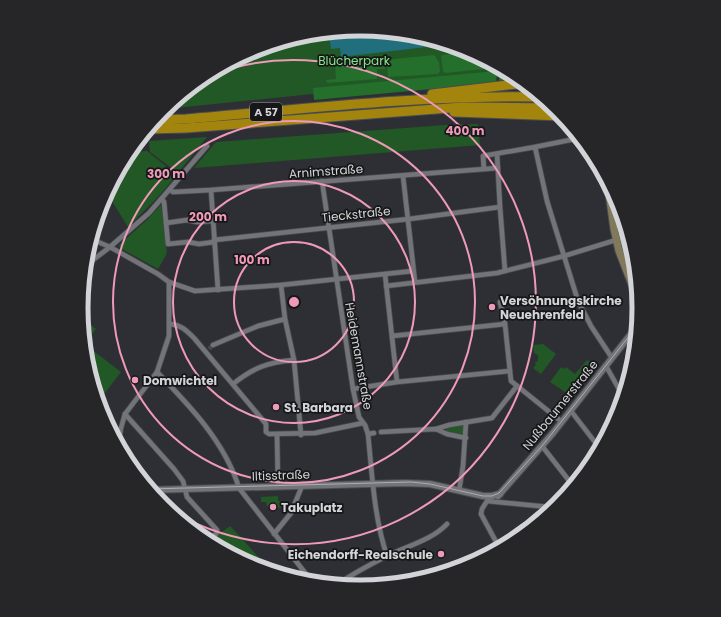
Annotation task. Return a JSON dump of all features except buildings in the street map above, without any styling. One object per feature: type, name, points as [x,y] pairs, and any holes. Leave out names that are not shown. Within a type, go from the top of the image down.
[{"type":"highway","points":[[376,103],[386,100],[515,84]]},
{"type":"highway","name":"A 57","points":[[165,120],[440,99],[532,97]]},
{"type":"highway","name":"A 57","points":[[156,129],[186,128],[463,107],[544,108]]},
{"type":"highway","points":[[437,110],[466,114],[552,115]]},
{"type":"main road","points":[[610,199],[616,240],[622,264],[632,286]]},
{"type":"street","points":[[484,169],[483,156],[574,139]]},
{"type":"street","points":[[92,261],[136,225],[162,199],[207,146]]},
{"type":"street","points":[[535,147],[548,201],[578,301],[591,326],[612,358]]},
{"type":"street","points":[[497,154],[505,272]]},
{"type":"street","name":"Arnimstraße","points":[[170,190],[173,192],[211,190],[498,168]]},
{"type":"street","points":[[403,176],[415,282]]},
{"type":"street","name":"Heidemannstraße","points":[[322,181],[353,389],[359,417],[365,425],[368,434],[373,483],[386,556]]},
{"type":"street","points":[[211,190],[218,290]]},
{"type":"street","points":[[162,199],[164,202],[166,223],[187,220],[197,222],[213,221]]},
{"type":"street","name":"Tieckstraße","points":[[166,223],[168,244],[188,242],[199,244],[500,207]]},
{"type":"street","points":[[386,286],[505,272],[616,240]]},
{"type":"street","points":[[96,241],[110,247],[158,274],[169,282],[195,291],[281,285],[413,270]]},
{"type":"street","points":[[385,274],[397,382]]},
{"type":"street","points":[[120,436],[125,414],[157,372],[169,336],[169,282]]},
{"type":"street","points":[[281,285],[285,319],[294,360],[301,435]]},
{"type":"street","points":[[500,302],[511,381],[562,422]]},
{"type":"street","points":[[213,345],[258,326],[285,319]]},
{"type":"street","points":[[170,324],[176,324],[186,330],[207,350],[266,424],[266,432],[269,434],[315,434],[363,423]]},
{"type":"street","points":[[392,336],[504,324]]},
{"type":"street","name":"Nußbaumerstraße","points":[[500,494],[571,412],[632,334]]},
{"type":"street","points":[[233,384],[247,372],[274,362],[294,360]]},
{"type":"street","points":[[606,366],[620,391]]},
{"type":"street","points":[[353,389],[397,382],[510,371]]},
{"type":"street","points":[[157,372],[207,428],[236,477],[239,488],[307,576]]},
{"type":"street","points":[[381,432],[436,429],[492,418],[517,386]]},
{"type":"street","points":[[571,412],[596,445]]},
{"type":"street","points":[[125,414],[174,469],[182,481],[187,497],[217,530],[216,534],[212,537]]},
{"type":"street","points":[[459,491],[466,438],[466,422]]},
{"type":"street","points":[[436,429],[447,434],[466,438]]},
{"type":"street","points":[[368,434],[374,433]]},
{"type":"street","points":[[277,434],[278,486]]},
{"type":"street","points":[[542,446],[570,482]]},
{"type":"street","name":"Iltisstraße","points":[[158,490],[413,483],[430,484],[486,496],[500,494]]},
{"type":"street","name":"Iltisstraße","points":[[413,483],[487,500],[547,507]]},
{"type":"street","points":[[274,534],[291,513],[302,486]]},
{"type":"street","points":[[497,544],[481,514],[482,509],[487,500],[495,499],[500,494],[505,500],[512,503]]},
{"type":"street","points":[[344,580],[386,556],[440,532],[447,524]]},
{"type":"green space","name":"Blücherpark","points":[[360,36],[396,38],[414,41],[448,50],[481,64],[503,77],[502,77],[177,108],[209,82],[240,64],[273,50],[325,38]]},
{"type":"green space","points":[[455,53],[489,69],[445,73],[443,71],[442,55]]},
{"type":"green space","points":[[434,55],[439,62],[440,71],[438,74],[388,77],[387,63],[393,59]]},
{"type":"green space","points":[[383,60],[385,62],[385,69],[377,69],[377,79],[327,83],[326,80],[336,79],[335,65]]},
{"type":"green space","points":[[494,71],[497,73],[496,83],[314,100],[313,88]]},
{"type":"green space","points":[[499,74],[508,80],[499,81]]},
{"type":"green space","points":[[518,86],[521,88],[503,89],[503,91],[526,92],[527,93],[456,94]]},
{"type":"green space","points":[[478,124],[480,145],[194,168],[216,142],[445,125]]},
{"type":"green space","points":[[207,137],[178,173],[150,152],[149,141]]},
{"type":"green space","points":[[147,151],[177,175],[128,227],[112,201],[110,201],[116,188],[138,152]]},
{"type":"green space","points":[[161,205],[167,253],[158,269],[120,248],[119,245]]},
{"type":"green space","points":[[89,323],[96,329],[90,337]]},
{"type":"green space","points":[[543,344],[556,354],[541,374],[533,368],[536,365],[535,362],[538,361],[538,355],[534,353],[533,345]]},
{"type":"green space","points":[[91,349],[121,372],[102,397],[97,379]]},
{"type":"green space","points":[[587,360],[593,364],[568,394],[550,382],[561,367],[564,369],[566,367],[575,374]]},
{"type":"green space","points":[[464,425],[464,435],[462,437],[445,431],[448,427]]},
{"type":"green space","points":[[278,496],[278,501],[281,501],[281,507],[270,509],[266,502],[261,502],[261,497]]},
{"type":"green space","points":[[230,526],[264,563],[240,553],[214,538]]},
{"type":"water","points":[[360,36],[396,38],[435,46],[341,57],[340,48],[331,49],[330,38]]},
{"type":"tunnel","points":[[209,349],[213,345]]},
{"type":"tram line","points":[[616,213],[624,253],[631,274]]},
{"type":"tram line","points":[[157,489],[411,482],[430,484],[483,496],[492,496],[499,493],[542,446],[632,333]]},
{"type":"place","name":"Versöhnungskirche Neuehrenfeld","points":[[492,307]]},
{"type":"place","name":"Domwichtel","points":[[135,380]]},
{"type":"place","name":"St. Barbara","points":[[276,407]]},
{"type":"place","name":"Takuplatz","points":[[273,507]]},
{"type":"place","name":"Eichendorff-Realschule","points":[[441,554]]}]
